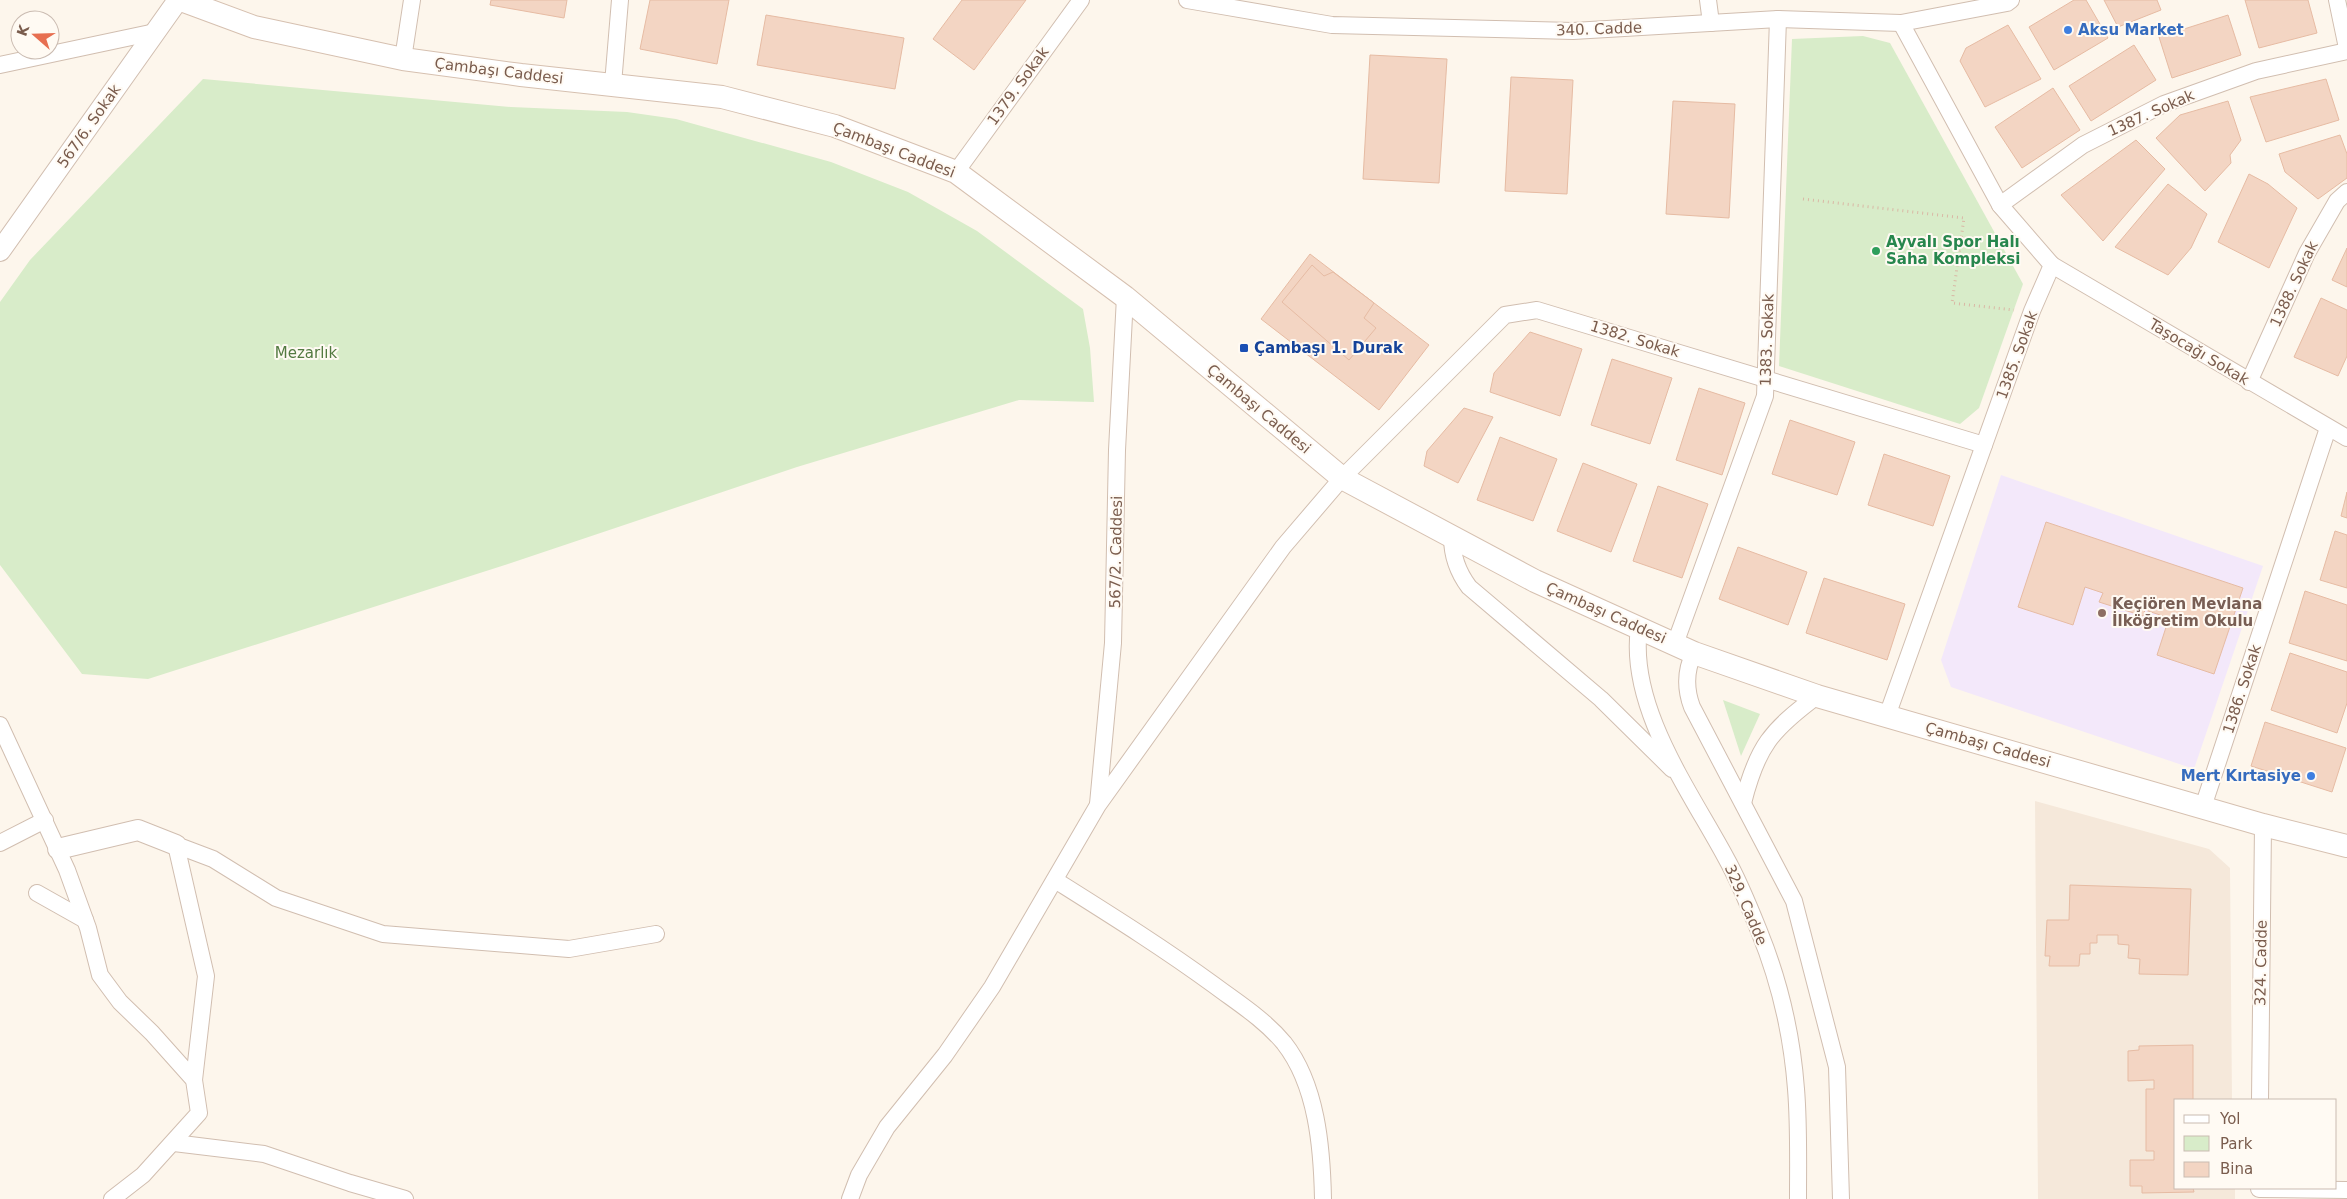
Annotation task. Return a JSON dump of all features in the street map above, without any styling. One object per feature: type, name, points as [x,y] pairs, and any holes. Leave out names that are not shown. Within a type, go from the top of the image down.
[{"type":"main road","name":"Çambaşı Caddesi","points":[[179,0],[254,27],[403,59],[521,75],[722,97],[835,126],[956,172],[1125,297],[1342,478],[1535,581],[1685,649],[1817,696],[2262,825],[2347,846]]},
{"type":"street","name":"567/6. Sokak","points":[[0,251],[179,0]]},
{"type":"street","points":[[403,59],[412,0]]},
{"type":"street","points":[[613,84],[620,0]]},
{"type":"street","name":"1379. Sokak","points":[[956,172],[1081,0]]},
{"type":"street","name":"340. Cadde","points":[[1187,0],[1332,25],[1573,31],[1778,19],[1901,23],[2006,4],[2011,0]]},
{"type":"street","points":[[1708,0],[1711,23]]},
{"type":"street","points":[[2337,0],[2347,49]]},
{"type":"street","name":"1383. Sokak","points":[[1685,649],[1766,396],[1778,19]]},
{"type":"street","points":[[1901,23],[2000,205],[2052,265]]},
{"type":"street","points":[[0,65],[155,32]]},
{"type":"street","name":"1387. Sokak","points":[[2000,205],[2083,145],[2164,104],[2256,71],[2347,49]]},
{"type":"street","name":"1388. Sokak","points":[[2249,382],[2307,253],[2337,200],[2347,192]]},
{"type":"street","name":"Taşocağı Sokak","points":[[2052,265],[2347,438]]},
{"type":"street","name":"1385. Sokak","points":[[1887,716],[2032,311],[2052,265]]},
{"type":"street","name":"567/2. Caddesi","points":[[1098,805],[1113,643],[1117,450],[1125,297]]},
{"type":"street","name":"1382. Sokak","points":[[850,1199],[863,1168],[886,1128],[974,1014],[1098,805],[1283,547],[1342,478],[1505,315],[1537,310],[1984,445]]},
{"type":"street","name":"1386. Sokak","points":[[2203,807],[2328,428]]},
{"type":"street","points":[[1452,537],[1453,557],[1456,568],[1469,587],[1622,718],[1681,778]]},
{"type":"street","name":"329. Cadde","points":[[1639,628],[1636,646],[1642,686],[1654,719],[1681,778],[1743,892],[1760,932],[1773,973],[1790,1042],[1796,1087],[1798,1199]]},
{"type":"street","points":[[1685,649],[1689,698],[1794,901],[1837,1067],[1841,1199]]},
{"type":"street","points":[[1743,803],[1750,773],[1769,739],[1787,718],[1817,696]]},
{"type":"street","points":[[0,725],[4,741],[58,849],[85,920],[100,975],[120,1002],[152,1032],[194,1080]]},
{"type":"street","points":[[0,843],[45,820]]},
{"type":"street","name":"324. Cadde","points":[[2260,1099],[2262,825]]},
{"type":"street","points":[[58,849],[138,830],[213,859],[276,898],[383,934],[569,949],[656,934]]},
{"type":"street","points":[[112,1199],[143,1175],[174,1143],[199,1113],[194,1080],[206,976],[176,845]]},
{"type":"street","points":[[1055,880],[1159,945],[1258,1017],[1284,1044],[1302,1075],[1315,1115],[1323,1175],[1323,1199]]},
{"type":"street","points":[[37,893],[85,920]]},
{"type":"street","points":[[174,1143],[264,1154],[405,1199]]},
{"type":"street","points":[[2259,1192],[2347,1190]]},
{"type":"path","points":[[1803,199],[1964,218],[1952,303],[2032,311]]},
{"type":"shaded area","name":"Keçiören Mevlana İlköğretim Okulu","points":[[2001,475],[2263,566],[2194,769],[1951,687],[1941,660]]},
{"type":"shaded area","points":[[2035,801],[2209,849],[2230,868],[2232,1099],[2174,1099],[2174,1189],[2235,1189],[2235,1199],[2038,1199]]},
{"type":"green space","points":[[1863,36],[1890,43],[2023,284],[1979,408],[1960,424],[1779,366],[1792,39]]},
{"type":"green space","name":"Mezarlık","points":[[203,79],[511,107],[627,112],[676,119],[831,162],[908,192],[977,231],[1083,309],[1090,348],[1094,402],[1019,400],[797,467],[508,564],[148,679],[82,674],[0,565],[0,302],[30,260]]},
{"type":"green space","points":[[1723,700],[1760,714],[1741,756]]},
{"type":"building","points":[[491,0],[567,0],[564,18],[490,5]]},
{"type":"building","points":[[650,0],[729,0],[717,64],[640,49]]},
{"type":"building","points":[[962,0],[1026,0],[974,70],[933,39]]},
{"type":"building","points":[[2074,0],[2086,0],[2108,38],[2054,70],[2029,27]]},
{"type":"building","points":[[2104,0],[2157,0],[2161,10],[2118,27]]},
{"type":"building","points":[[2245,0],[2308,0],[2317,33],[2259,48]]},
{"type":"building","points":[[766,15],[904,38],[895,89],[757,65]]},
{"type":"building","points":[[2228,15],[2241,55],[2172,78],[2159,37]]},
{"type":"building","points":[[2008,25],[2041,79],[1985,107],[1960,61],[1966,48]]},
{"type":"building","points":[[2134,45],[2156,80],[2091,121],[2069,86]]},
{"type":"building","points":[[1370,55],[1447,59],[1439,183],[1363,179]]},
{"type":"building","points":[[1511,77],[1573,80],[1567,194],[1505,191]]},
{"type":"building","points":[[2326,79],[2339,120],[2266,142],[2250,97]]},
{"type":"building","points":[[2053,88],[2080,130],[2022,168],[1995,127]]},
{"type":"building","points":[[1673,101],[1735,104],[1729,218],[1666,214]]},
{"type":"building","points":[[2228,101],[2241,140],[2230,155],[2231,163],[2205,191],[2156,138],[2180,115]]},
{"type":"building","points":[[2340,135],[2347,154],[2347,178],[2318,199],[2285,172],[2279,154]]},
{"type":"building","points":[[2136,140],[2165,169],[2103,241],[2061,195]]},
{"type":"building","points":[[2249,174],[2268,184],[2297,208],[2269,268],[2218,242]]},
{"type":"building","points":[[2168,184],[2207,214],[2191,248],[2168,275],[2115,247]]},
{"type":"building","points":[[2347,248],[2347,287],[2332,280]]},
{"type":"building","points":[[1310,254],[1429,345],[1379,410],[1261,319]]},
{"type":"building","points":[[1312,265],[1324,276],[1333,272],[1374,303],[1364,318],[1376,328],[1349,360],[1282,302]]},
{"type":"building","points":[[2321,298],[2347,310],[2347,356],[2338,376],[2294,357]]},
{"type":"building","points":[[1530,332],[1582,349],[1560,416],[1490,392],[1494,373]]},
{"type":"building","points":[[1612,359],[1672,378],[1650,444],[1591,425]]},
{"type":"building","points":[[1699,388],[1745,403],[1722,475],[1676,460]]},
{"type":"building","points":[[1464,408],[1493,417],[1458,483],[1424,466],[1427,451]]},
{"type":"building","points":[[1790,420],[1855,442],[1837,495],[1772,474]]},
{"type":"building","points":[[1500,437],[1557,459],[1533,521],[1477,500]]},
{"type":"building","points":[[1884,454],[1950,476],[1933,526],[1868,505]]},
{"type":"building","points":[[1583,463],[1637,484],[1611,552],[1557,531]]},
{"type":"building","points":[[1658,486],[1708,504],[1682,578],[1633,561]]},
{"type":"building","points":[[2347,492],[2347,518],[2341,516]]},
{"type":"building","points":[[2046,522],[2243,588],[2214,674],[2157,655],[2169,618],[2145,610],[2143,616],[2099,602],[2103,593],[2085,587],[2073,625],[2018,607]]},
{"type":"building","points":[[2335,531],[2347,535],[2347,588],[2320,580]]},
{"type":"building","points":[[1738,547],[1807,572],[1788,625],[1719,599]]},
{"type":"building","points":[[1824,578],[1905,604],[1887,660],[1806,633]]},
{"type":"building","points":[[2305,591],[2347,605],[2347,661],[2289,643]]},
{"type":"building","points":[[2290,653],[2347,672],[2347,703],[2337,733],[2271,710]]},
{"type":"building","points":[[2265,722],[2346,748],[2332,792],[2251,766]]},
{"type":"building","points":[[2070,885],[2191,889],[2188,975],[2139,974],[2140,959],[2128,958],[2129,945],[2118,944],[2118,935],[2097,935],[2097,943],[2090,943],[2090,954],[2080,954],[2079,966],[2049,966],[2050,956],[2045,956],[2047,920],[2069,920]]},
{"type":"building","points":[[2193,1045],[2193,1099],[2174,1099],[2174,1189],[2193,1189],[2194,1192],[2142,1193],[2142,1186],[2130,1186],[2130,1160],[2154,1160],[2154,1151],[2146,1151],[2146,1089],[2154,1089],[2154,1080],[2128,1081],[2128,1051],[2139,1050],[2139,1046]]},
{"type":"place","name":"Aksu Market","points":[[2068,30]]},
{"type":"place","name":"Ayvalı Spor Halı Saha Kompleksi","points":[[1876,251]]},
{"type":"place","name":"Çambaşı 1. Durak","points":[[1244,348]]},
{"type":"place","name":"Keçiören Mevlana İlköğretim Okulu","points":[[2102,613]]},
{"type":"place","name":"Mert Kırtasiye","points":[[2311,776]]}]
